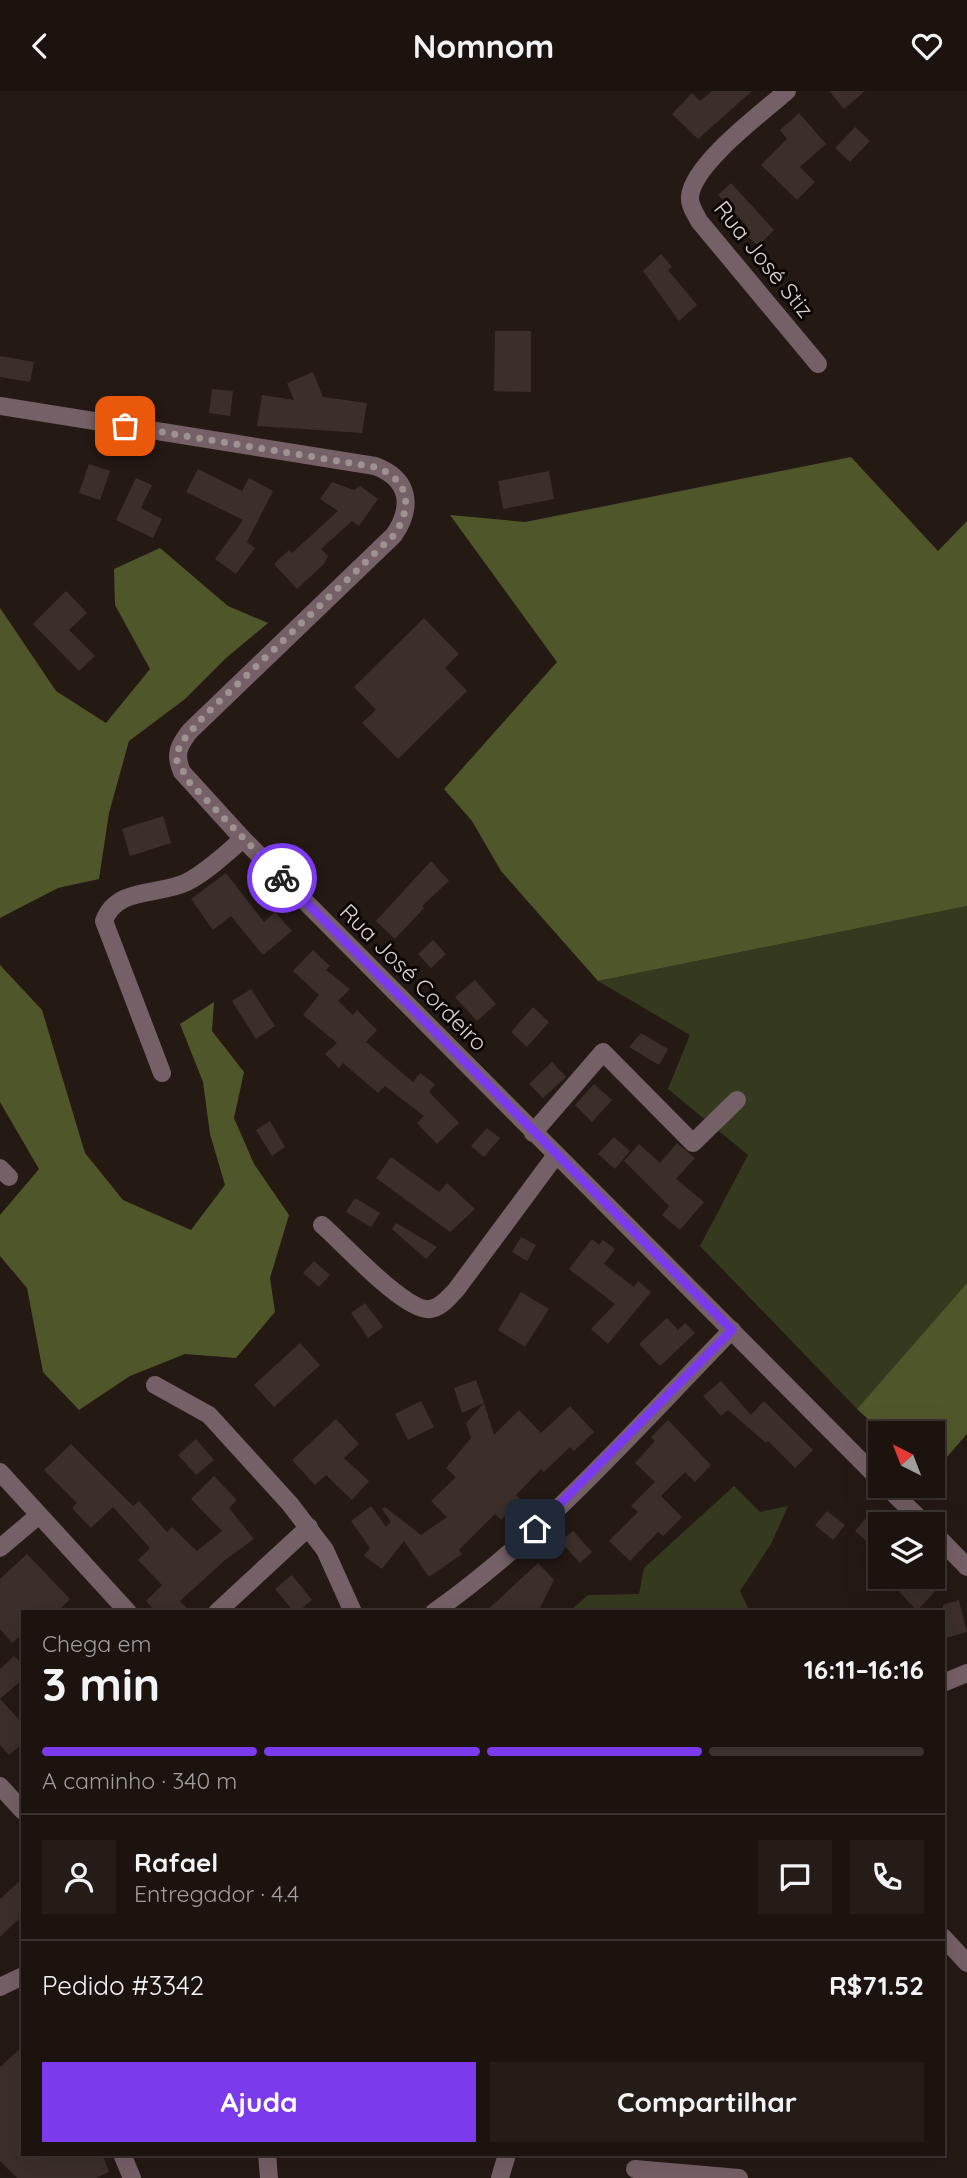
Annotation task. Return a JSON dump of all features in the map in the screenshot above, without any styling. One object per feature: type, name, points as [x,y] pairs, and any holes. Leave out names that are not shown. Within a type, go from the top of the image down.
[{"type":"street","name":"Rua José Stiz","points":[[787,91],[712,160],[692,188],[690,200],[699,221],[818,364]]},
{"type":"street","name":"Rua José Cordeiro","points":[[0,406],[375,467],[388,471],[405,490],[406,512],[394,535],[204,716],[180,744],[176,759],[181,772],[243,839],[533,1133],[868,1468]]},
{"type":"street","points":[[163,1073],[104,921],[108,911],[121,900],[189,881],[243,839]]},
{"type":"street","points":[[533,1133],[603,1052],[693,1143],[737,1101]]},
{"type":"street","points":[[322,1225],[407,1302],[429,1310],[439,1306],[456,1290],[556,1155]]},
{"type":"street","points":[[437,1610],[491,1568],[551,1514],[732,1330]]},
{"type":"street","points":[[155,1385],[190,1402],[228,1433],[309,1527],[336,1570],[352,1610]]},
{"type":"street","points":[[0,1472],[126,1610]]},
{"type":"street","points":[[898,1498],[913,1512]]},
{"type":"street","points":[[0,1548],[39,1515]]},
{"type":"street","points":[[219,1610],[309,1527]]},
{"type":"street","points":[[945,1544],[967,1567]]},
{"type":"street","points":[[945,1682],[967,1673]]},
{"type":"street","points":[[945,1939],[967,1963]]},
{"type":"street","points":[[0,1987],[21,1977]]},
{"type":"street","points":[[123,2156],[132,2178]]},
{"type":"street","points":[[267,2156],[269,2178]]},
{"type":"street","points":[[500,2178],[506,2156]]},
{"type":"street","points":[[635,2167],[739,2178]]},
{"type":"green space","points":[[851,457],[938,551],[967,521],[967,906],[598,981],[501,871],[472,821],[444,789],[557,662],[450,515],[525,522]]},
{"type":"green space","points":[[160,548],[228,606],[268,623],[226,658],[185,699],[129,741],[109,813],[99,879],[58,888],[0,918],[0,608],[56,691],[106,723],[150,669],[115,605],[114,569]]},
{"type":"green space","points":[[967,906],[967,1283],[857,1409],[700,1246],[748,1155],[668,1089],[690,1035],[598,981]]},
{"type":"green space","points":[[0,965],[42,1010],[85,1153],[123,1200],[191,1230],[225,1185],[210,1134],[203,1082],[180,1024],[214,1002],[212,1031],[244,1072],[234,1118],[254,1164],[289,1215],[270,1278],[275,1312],[236,1358],[185,1354],[130,1376],[79,1410],[43,1372],[27,1288],[0,1256],[0,1215],[39,1169],[0,1102]]},
{"type":"green space","points":[[967,1283],[967,1434],[945,1459],[945,1421],[870,1421],[857,1409]]},
{"type":"green space","points":[[734,1486],[760,1512],[788,1506],[771,1544],[740,1591],[749,1610],[571,1610],[588,1595],[639,1594],[644,1568]]},
{"type":"building","points":[[712,91],[752,91],[698,139],[672,114],[692,93],[700,101]]},
{"type":"building","points":[[829,91],[865,91],[844,109]]},
{"type":"building","points":[[799,113],[826,144],[800,167],[815,182],[797,200],[761,165],[787,139],[780,130]]},
{"type":"building","points":[[855,127],[870,141],[850,162],[835,148]]},
{"type":"building","points":[[731,183],[774,230],[758,246],[741,230],[746,225],[718,195]]},
{"type":"building","points":[[661,254],[672,267],[668,270],[697,305],[679,321],[643,271]]},
{"type":"building","points":[[495,331],[531,331],[531,392],[494,391]]},
{"type":"building","points":[[0,356],[34,362],[30,382],[0,377]]},
{"type":"building","points":[[313,372],[323,397],[367,403],[362,433],[257,426],[262,395],[294,400],[287,383]]},
{"type":"building","points":[[212,389],[233,391],[230,416],[209,413]]},
{"type":"building","points":[[89,464],[110,471],[100,500],[79,493]]},
{"type":"building","points":[[198,469],[242,491],[249,478],[273,491],[247,542],[255,548],[236,574],[215,559],[243,520],[186,492]]},
{"type":"building","points":[[549,471],[554,499],[503,509],[498,481]]},
{"type":"building","points":[[136,478],[152,485],[141,508],[162,519],[153,538],[116,520]]},
{"type":"building","points":[[332,482],[354,490],[360,486],[378,499],[359,526],[352,521],[321,549],[328,556],[324,564],[297,589],[274,564],[289,550],[292,553],[338,511],[320,499]]},
{"type":"building","points":[[66,591],[87,613],[69,630],[95,656],[79,671],[33,624]]},
{"type":"building","points":[[424,618],[459,654],[445,668],[467,691],[398,759],[362,723],[376,710],[354,687]]},
{"type":"building","points":[[163,816],[171,843],[130,856],[122,829]]},
{"type":"building","points":[[431,861],[449,881],[422,906],[424,908],[395,939],[376,921]]},
{"type":"building","points":[[226,873],[264,922],[275,912],[292,931],[263,955],[231,916],[213,930],[191,899]]},
{"type":"building","points":[[433,940],[446,954],[431,968],[418,954]]},
{"type":"building","points":[[313,950],[330,966],[326,970],[350,989],[338,1001],[353,1015],[357,1010],[377,1030],[366,1042],[413,1082],[420,1073],[435,1084],[429,1092],[459,1123],[437,1144],[417,1123],[424,1116],[385,1086],[378,1093],[343,1063],[339,1068],[325,1054],[337,1043],[303,1015],[319,995],[293,971]]},
{"type":"building","points":[[475,980],[496,1004],[477,1021],[455,997]]},
{"type":"building","points":[[251,989],[275,1026],[256,1039],[232,1001]]},
{"type":"building","points":[[533,1007],[549,1022],[527,1047],[511,1032]]},
{"type":"building","points":[[641,1033],[668,1049],[659,1065],[629,1047]]},
{"type":"building","points":[[552,1062],[566,1077],[543,1098],[529,1084]]},
{"type":"building","points":[[594,1084],[612,1100],[592,1122],[575,1105]]},
{"type":"building","points":[[270,1121],[285,1147],[272,1156],[256,1130]]},
{"type":"building","points":[[487,1128],[500,1138],[484,1157],[471,1146]]},
{"type":"building","points":[[614,1137],[630,1151],[615,1169],[598,1154]]},
{"type":"building","points":[[677,1143],[695,1158],[676,1179],[704,1202],[680,1230],[662,1215],[669,1206],[624,1161],[639,1144],[660,1163]]},
{"type":"building","points":[[391,1157],[439,1192],[447,1183],[475,1209],[450,1232],[376,1178]]},
{"type":"building","points":[[355,1198],[380,1213],[371,1227],[346,1212]]},
{"type":"building","points":[[396,1223],[437,1247],[426,1259],[392,1229]]},
{"type":"building","points":[[521,1237],[536,1245],[527,1261],[512,1252]]},
{"type":"building","points":[[592,1239],[599,1245],[603,1240],[615,1249],[604,1264],[634,1287],[638,1281],[651,1292],[608,1344],[591,1329],[615,1304],[569,1269]]},
{"type":"building","points":[[314,1261],[330,1275],[319,1287],[303,1273]]},
{"type":"building","points":[[521,1292],[549,1309],[525,1347],[498,1330]]},
{"type":"building","points":[[365,1303],[383,1327],[368,1338],[351,1313]]},
{"type":"building","points":[[667,1318],[678,1330],[685,1323],[695,1333],[660,1366],[639,1344]]},
{"type":"building","points":[[300,1343],[320,1365],[274,1407],[254,1385]]},
{"type":"building","points":[[476,1380],[484,1403],[462,1413],[454,1388]]},
{"type":"building","points":[[721,1381],[751,1415],[764,1401],[813,1450],[795,1468],[768,1441],[766,1443],[728,1410],[721,1416],[703,1396]]},
{"type":"building","points":[[421,1401],[434,1427],[408,1440],[395,1414]]},
{"type":"building","points":[[484,1403],[494,1435],[519,1410],[541,1433],[570,1406],[594,1432],[574,1451],[570,1447],[544,1472],[541,1469],[516,1495],[521,1500],[501,1520],[495,1514],[459,1550],[462,1554],[429,1577],[404,1541],[382,1569],[364,1556],[370,1548],[351,1521],[371,1506],[386,1527],[391,1522],[382,1509],[385,1507],[421,1535],[447,1517],[431,1501],[456,1477],[446,1468],[471,1438],[466,1423]]},
{"type":"building","points":[[336,1419],[359,1444],[344,1458],[369,1481],[352,1500],[326,1475],[315,1485],[292,1460]]},
{"type":"building","points":[[668,1420],[711,1465],[695,1482],[685,1472],[661,1496],[682,1517],[663,1536],[658,1532],[630,1561],[609,1541],[638,1512],[631,1506],[655,1482],[635,1463],[655,1441],[651,1437]]},
{"type":"building","points":[[196,1439],[214,1460],[196,1475],[178,1455]]},
{"type":"building","points":[[71,1444],[133,1506],[139,1501],[167,1532],[172,1527],[197,1551],[222,1531],[191,1499],[214,1476],[237,1500],[229,1508],[254,1539],[225,1560],[180,1601],[188,1610],[154,1610],[146,1601],[162,1585],[138,1560],[150,1548],[113,1507],[91,1528],[72,1508],[77,1503],[44,1470]]},
{"type":"building","points":[[827,1511],[845,1525],[833,1540],[815,1525]]},
{"type":"building","points":[[866,1518],[868,1520],[868,1542],[855,1531]]},
{"type":"building","points":[[573,1531],[592,1552],[580,1563],[560,1541]]},
{"type":"building","points":[[27,1554],[70,1599],[59,1610],[21,1610],[21,1636],[12,1643],[0,1629],[0,1579]]},
{"type":"building","points":[[538,1563],[554,1580],[539,1610],[487,1610]]},
{"type":"building","points":[[292,1575],[312,1600],[300,1610],[292,1610],[275,1589]]},
{"type":"building","points":[[897,1589],[937,1589],[916,1610]]},
{"type":"building","points":[[959,1600],[967,1632],[945,1638],[943,1605]]},
{"type":"building","points":[[14,1656],[21,1663],[21,1681],[0,1699],[0,1669]]},
{"type":"building","points":[[0,1699],[21,1722],[21,1745],[9,1755],[0,1745]]},
{"type":"building","points":[[21,1880],[21,1917],[0,1937],[0,1899]]},
{"type":"building","points":[[21,2048],[21,2156],[103,2156],[109,2172],[96,2178],[17,2178],[0,2161],[0,2067]]},
{"type":"way so far","points":[[125,426],[375,467],[388,471],[405,490],[406,512],[394,535],[204,716],[180,744],[176,759],[181,772],[282,878]]},
{"type":"route","points":[[282,878],[732,1330],[535,1529]]}]
